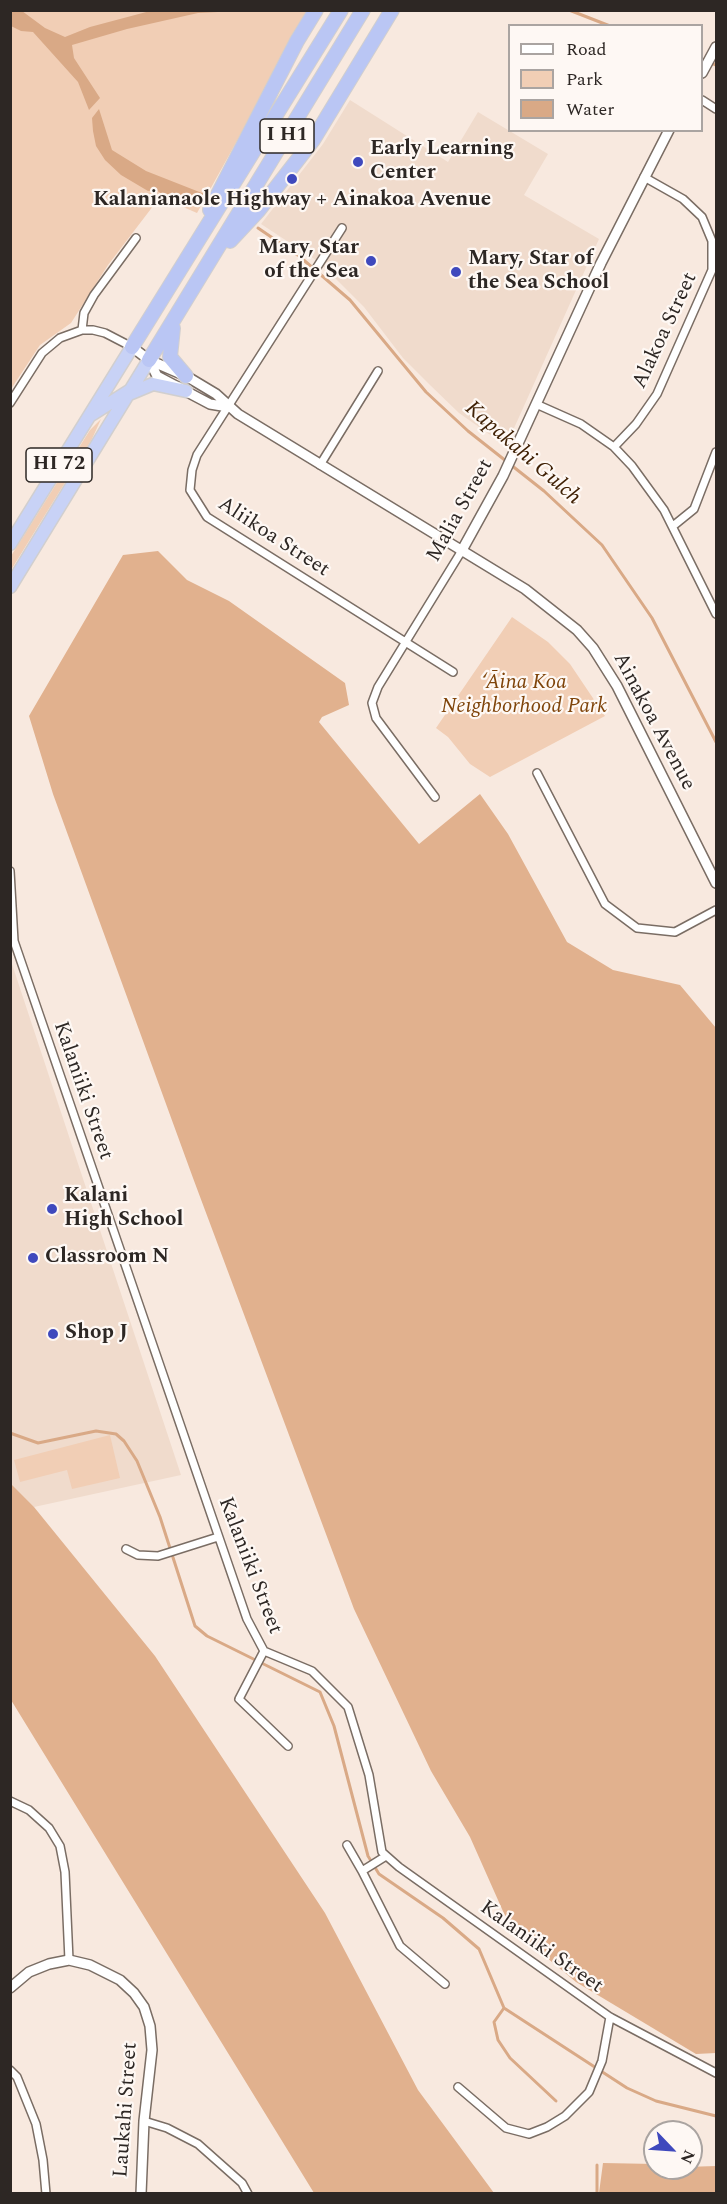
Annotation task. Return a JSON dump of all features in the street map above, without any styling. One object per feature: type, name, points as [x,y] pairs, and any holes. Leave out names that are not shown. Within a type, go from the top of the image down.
[{"type":"highway","points":[[174,280],[297,41],[316,10]]},
{"type":"highway","name":"I H1","points":[[132,347],[341,10]]},
{"type":"highway","name":"I H1","points":[[149,360],[363,10]]},
{"type":"highway","points":[[210,262],[258,211],[313,140],[392,10]]},
{"type":"highway","points":[[177,315],[170,339],[170,354],[186,376]]},
{"type":"highway","name":"HI 72","points":[[10,544],[132,347]]},
{"type":"highway","name":"HI 72","points":[[10,586],[149,360]]},
{"type":"highway","points":[[90,416],[129,392],[153,384],[186,391]]},
{"type":"street","points":[[703,71],[715,50]]},
{"type":"street","points":[[703,101],[717,109]]},
{"type":"street","name":"Malia Street","points":[[435,797],[376,718],[372,708],[374,694],[461,552],[503,476],[601,262],[668,132]]},
{"type":"street","name":"Alakoa Street","points":[[614,447],[636,424],[657,394],[712,270],[712,242],[702,217],[683,199],[644,177]]},
{"type":"street","name":"Aliikoa Street","points":[[342,228],[194,461],[190,490],[199,509],[218,525],[453,672]]},
{"type":"street","points":[[82,330],[84,313],[94,295],[136,238]]},
{"type":"street","points":[[10,403],[49,345],[82,330],[105,333],[132,347]]},
{"type":"street","name":"Ainakoa Avenue","points":[[132,347],[149,360],[186,376],[216,394],[228,407],[544,603],[577,630],[593,648],[617,686],[717,883]]},
{"type":"street","name":"Ainakoa Avenue","points":[[149,360],[157,376],[210,404],[228,407]]},
{"type":"street","points":[[320,465],[378,371]]},
{"type":"street","points":[[536,404],[581,424],[614,447],[645,481],[672,526],[717,614]]},
{"type":"street","points":[[672,526],[694,509],[717,452]]},
{"type":"street","points":[[537,772],[605,904],[637,928],[675,932],[717,910]]},
{"type":"street","name":"Kalaniiki Street","points":[[10,871],[14,941],[247,1619],[264,1651],[312,1671],[348,1707],[369,1775],[382,1852],[399,1867],[610,2017],[717,2073]]},
{"type":"street","points":[[126,1550],[138,1555],[158,1557],[218,1537]]},
{"type":"street","points":[[264,1651],[239,1699],[288,1746]]},
{"type":"street","points":[[10,1801],[29,1810],[49,1828],[60,1846],[65,1872],[69,1960],[49,1964],[29,1972],[10,1988]]},
{"type":"street","points":[[347,1845],[400,1946],[445,1983]]},
{"type":"street","points":[[362,1871],[386,1856]]},
{"type":"street","name":"Laukahi Street","points":[[69,1960],[90,1965],[114,1976],[134,1993],[144,2007],[150,2026],[152,2050],[144,2121],[141,2193]]},
{"type":"street","points":[[458,2087],[506,2128],[529,2134],[548,2127],[565,2116],[589,2092],[602,2061],[610,2017]]},
{"type":"street","points":[[10,2070],[17,2077],[36,2124],[44,2160],[46,2193]]},
{"type":"street","points":[[144,2121],[167,2128],[198,2144],[242,2183],[249,2193]]},
{"type":"shaded area","name":"Mary, Star of the Sea School","points":[[350,100],[448,162],[478,112],[548,154],[524,195],[599,239],[506,446],[459,413],[430,385],[403,358],[364,307],[319,262],[261,224],[323,144]]},
{"type":"shaded area","points":[[158,551],[187,580],[229,601],[345,683],[349,705],[322,717],[319,722],[419,844],[480,794],[508,834],[567,942],[613,970],[680,985],[716,1028],[716,2053],[696,2054],[576,1982],[510,1927],[470,1837],[431,1771],[354,1609],[193,1178],[53,794],[29,716],[123,555]]},
{"type":"shaded area","name":"Kalani High School","points":[[10,958],[181,1475],[34,1507],[10,1484]]},
{"type":"shaded area","points":[[11,1484],[34,1507],[155,1656],[325,1913],[418,2090],[494,2193],[314,2193],[11,1700]]},
{"type":"shaded area","points":[[603,2163],[643,2164],[643,2180],[703,2180],[703,2166],[716,2166],[716,2193],[599,2193]]},
{"type":"green space","points":[[11,11],[309,11],[197,213],[160,197],[108,265],[71,323],[40,345],[11,389]]},
{"type":"green space","points":[[101,419],[92,439],[11,570],[11,556],[90,430]]},
{"type":"green space","name":"‘Āina Koa Neighborhood Park","points":[[512,617],[548,642],[570,664],[605,716],[490,777],[470,764],[448,737],[436,728]]},
{"type":"green space","points":[[110,1435],[120,1478],[72,1489],[67,1470],[20,1482],[14,1460]]},
{"type":"water","points":[[10,11],[22,11],[45,28],[65,37],[90,27],[150,11],[238,11],[198,13],[127,29],[72,45],[74,58],[100,98],[89,110],[78,82],[33,32],[21,31],[11,26]]},
{"type":"water","points":[[99,109],[112,150],[146,171],[207,195],[200,207],[165,196],[156,190],[148,191],[121,175],[105,160],[96,146],[93,131],[92,118]]},
{"type":"waterway","points":[[569,10],[605,24]]},
{"type":"waterway","points":[[703,59],[716,65]]},
{"type":"waterway","name":"Kapakahi Gulch","points":[[258,228],[299,256],[350,300],[426,392],[468,431],[544,491],[602,545],[652,618],[716,742]]},
{"type":"waterway","points":[[10,1433],[38,1443],[96,1431],[116,1434],[124,1441],[137,1461],[160,1517],[195,1626],[207,1636],[320,1692],[334,1726],[368,1856],[379,1874],[443,1918],[479,1949],[504,2008],[627,2088],[656,2101],[716,2116]]},
{"type":"waterway","points":[[504,2008],[494,2022],[498,2040],[510,2058],[556,2101]]},
{"type":"waterway","points":[[597,2165],[597,2194]]},
{"type":"place","name":"Early Learning Center","points":[[358,162]]},
{"type":"place","name":"Kalanianaole Highway + Ainakoa Avenue","points":[[292,179]]},
{"type":"place","name":"Mary, Star of the Sea","points":[[371,261]]},
{"type":"place","name":"Mary, Star of the Sea School","points":[[456,272]]},
{"type":"place","name":"Kalani High School","points":[[52,1209]]},
{"type":"place","name":"Classroom N","points":[[33,1258]]},
{"type":"place","name":"Shop J","points":[[53,1334]]}]
